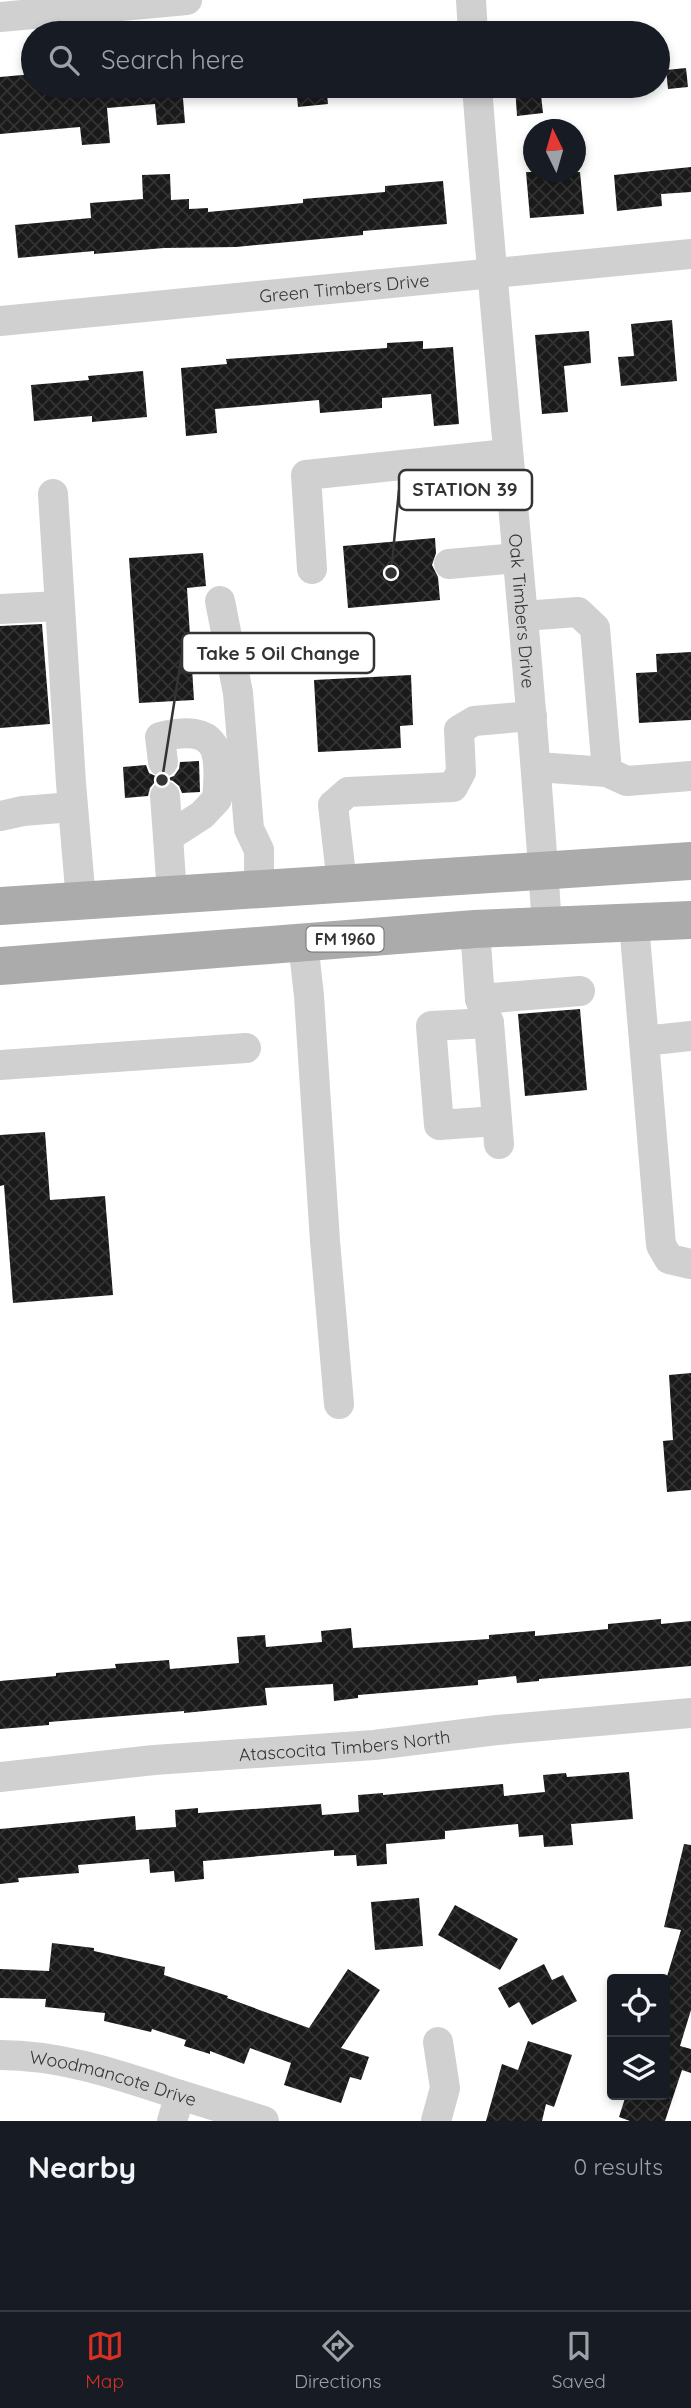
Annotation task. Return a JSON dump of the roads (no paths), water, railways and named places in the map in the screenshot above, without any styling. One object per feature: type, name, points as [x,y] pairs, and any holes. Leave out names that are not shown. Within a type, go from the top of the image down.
[{"type":"main road","points":[[0,906],[691,861]]},
{"type":"main road","name":"FM 1960","points":[[0,966],[475,929],[691,920]]},
{"type":"street","points":[[0,17],[187,0]]},
{"type":"street","points":[[471,0],[472,21]]},
{"type":"street","name":"Oak Timbers Drive","points":[[478,98],[491,273],[537,767],[547,927]]},
{"type":"street","name":"Green Timbers Drive","points":[[0,321],[691,254]]},
{"type":"street","points":[[312,569],[306,475],[507,454]]},
{"type":"street","points":[[53,494],[72,807],[81,901]]},
{"type":"street","points":[[449,564],[517,558]]},
{"type":"street","points":[[220,601],[238,693],[250,829],[259,850],[259,889]]},
{"type":"street","points":[[0,609],[59,606]]},
{"type":"street","points":[[523,616],[578,612],[595,628],[607,772]]},
{"type":"street","points":[[342,884],[333,805],[348,792],[453,787],[461,772],[459,730],[474,721],[532,716]]},
{"type":"street","points":[[163,762],[160,737],[180,732],[200,735],[207,739],[213,743],[218,757],[217,799],[202,814],[168,837]]},
{"type":"street","points":[[537,767],[607,772],[627,781],[691,776]]},
{"type":"street","points":[[165,796],[172,894]]},
{"type":"street","points":[[0,816],[23,811],[72,807]]},
{"type":"street","points":[[634,924],[661,1245],[669,1259],[691,1264]]},
{"type":"street","points":[[475,929],[485,1011],[498,1133],[439,1125],[431,1026],[485,1011],[580,991]]},
{"type":"street","points":[[303,942],[339,1404]]},
{"type":"street","points":[[644,1041],[691,1036]]},
{"type":"street","points":[[0,1065],[246,1048]]},
{"type":"street","name":"Atascocita Timbers North","points":[[0,1777],[154,1760],[374,1745],[497,1730],[691,1713]]},
{"type":"street","points":[[436,2121],[445,2088],[438,2042]]},
{"type":"street","name":"Woodmancote Drive","points":[[0,2056],[18,2055],[105,2070],[176,2108],[264,2121]]},
{"type":"place","name":"STATION 39","points":[[391,573]]},
{"type":"place","name":"Take 5 Oil Change","points":[[162,780]]}]
